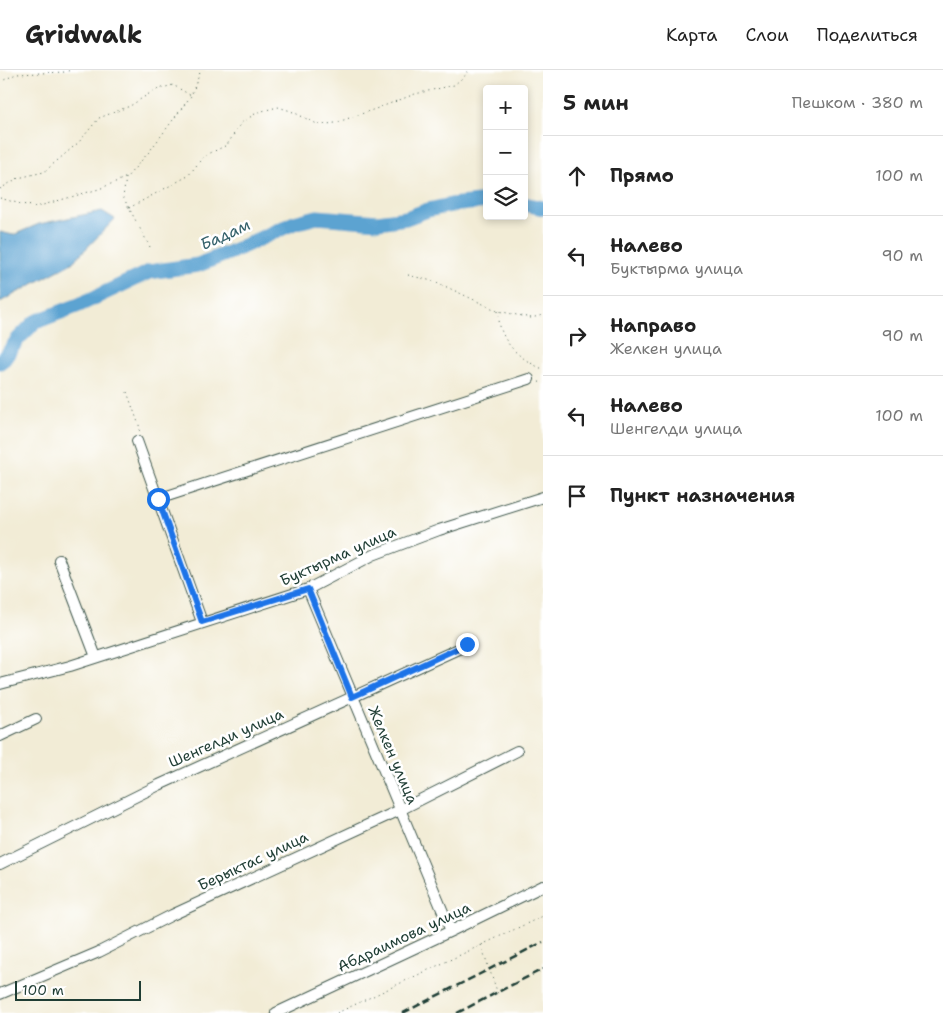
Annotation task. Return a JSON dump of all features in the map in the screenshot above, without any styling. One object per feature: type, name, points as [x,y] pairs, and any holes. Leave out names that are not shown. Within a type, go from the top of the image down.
[{"type":"street","points":[[158,499],[529,379]]},
{"type":"street","points":[[137,441],[202,622]]},
{"type":"street","name":"Буктырма улица","points":[[0,684],[70,666],[308,589],[373,555],[439,530],[543,497]]},
{"type":"street","points":[[60,560],[96,657]]},
{"type":"street","name":"Желкен улица","points":[[308,589],[451,931]]},
{"type":"street","name":"Шенгелди улица","points":[[0,864],[159,785],[467,644]]},
{"type":"street","points":[[0,736],[36,719]]},
{"type":"street","name":"Берыктас улица","points":[[0,994],[99,952],[172,915],[400,810],[517,751]]},
{"type":"street","name":"Абдраимова улица","points":[[276,1013],[543,886]]},
{"type":"path","points":[[13,70],[16,74]]},
{"type":"path","points":[[0,82],[16,74],[65,72],[71,70]]},
{"type":"path","points":[[0,198],[36,207],[99,189],[127,177],[149,152],[191,96],[201,70]]},
{"type":"path","points":[[129,208],[188,176],[204,156],[228,145],[241,123],[258,112],[278,107],[319,125],[335,123],[415,94],[454,85],[467,74],[467,70]]},
{"type":"path","points":[[0,189],[18,178],[44,172],[79,142],[99,118],[130,106],[155,90],[173,85],[191,96]]},
{"type":"path","points":[[127,177],[123,198],[150,247]]},
{"type":"path","points":[[408,275],[436,282],[498,311],[531,318],[543,314]]},
{"type":"path","points":[[498,311],[501,331],[512,348],[530,364],[543,369]]},
{"type":"path","points":[[127,392],[140,428],[137,441]]},
{"type":"path","points":[[338,1013],[543,916]]},
{"type":"path","points":[[481,945],[499,997]]},
{"type":"water","points":[[102,211],[115,219],[72,263],[0,302],[0,232],[13,235],[39,224]]},
{"type":"waterway","name":"Бадам","points":[[0,362],[18,339],[35,322],[79,305],[149,272],[198,265],[294,223],[317,217],[378,222],[406,218],[428,210],[451,205],[483,201]]},
{"type":"waterway","name":"Бадам","points":[[528,205],[543,208]]},
{"type":"railway","points":[[403,1013],[543,942]]},
{"type":"railway","points":[[457,1013],[543,969]]},
{"type":"route","points":[[158,499],[202,622],[308,589],[352,697],[467,644]]}]
